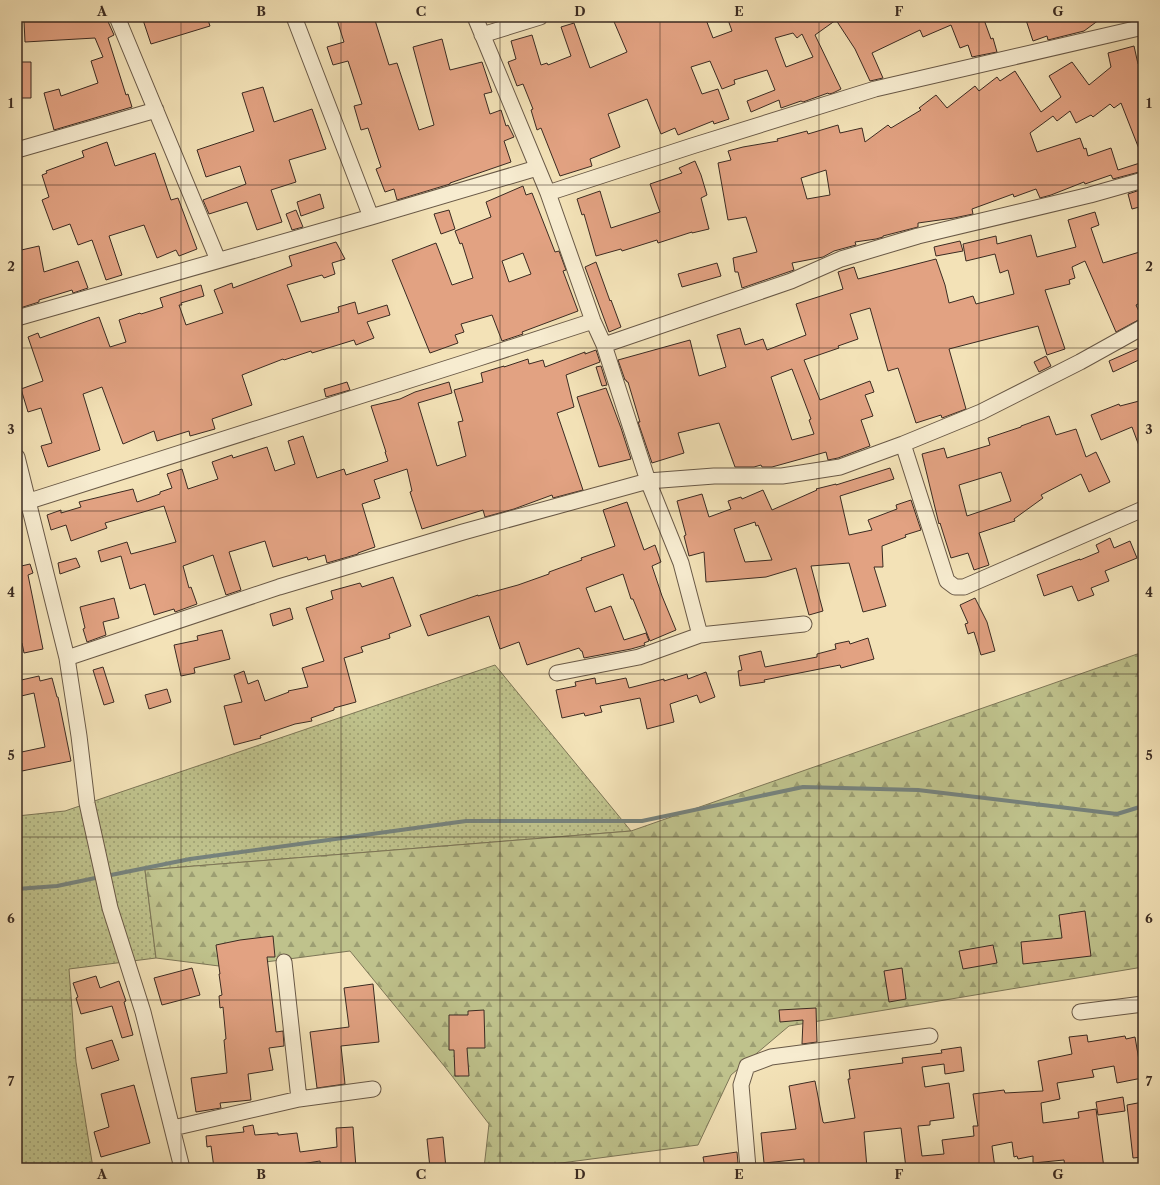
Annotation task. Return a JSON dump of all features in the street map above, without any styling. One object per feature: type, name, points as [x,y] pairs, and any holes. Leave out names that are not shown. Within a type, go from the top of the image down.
[{"type":"street","points":[[117,17],[218,260]]},
{"type":"street","points":[[294,17],[371,218]]},
{"type":"street","points":[[475,17],[538,168],[593,321],[604,345],[648,480],[681,563],[700,635]]},
{"type":"street","points":[[482,35],[540,17]]},
{"type":"street","points":[[548,194],[692,146],[875,89],[1139,27]]},
{"type":"street","points":[[17,150],[156,110]]},
{"type":"street","points":[[17,318],[371,218],[538,168]]},
{"type":"street","points":[[604,345],[791,281],[841,259],[918,236],[1090,195],[1143,180]]},
{"type":"street","points":[[22,504],[476,360],[593,321]]},
{"type":"street","points":[[67,658],[295,582],[463,532],[648,480],[714,476],[782,476],[840,467],[903,444],[981,412],[1080,362],[1143,327]]},
{"type":"street","points":[[903,444],[947,581],[955,586],[964,587],[1143,509]]},
{"type":"street","points":[[17,458],[22,504],[67,658],[79,736],[87,803],[110,908],[143,1012],[182,1168]]},
{"type":"street","points":[[557,673],[639,657],[700,635],[804,624]]},
{"type":"street","points":[[284,962],[299,1099]]},
{"type":"street","points":[[1080,1012],[1143,1004]]},
{"type":"street","points":[[748,1168],[741,1084],[747,1066],[771,1057],[930,1036]]},
{"type":"street","points":[[173,1128],[299,1099],[373,1089]]},
{"type":"green space","points":[[1143,652],[1143,967],[789,1026],[731,1075],[698,1145],[523,1168],[484,1168],[489,1124],[445,1067],[350,951],[227,967],[156,958],[145,870],[631,831]]},
{"type":"green space","points":[[495,665],[631,831],[145,870],[156,958],[69,969],[76,1062],[93,1168],[17,1168],[17,816],[65,811]]},
{"type":"building","points":[[106,17],[114,35],[108,38],[126,95],[128,94],[132,107],[54,130],[44,93],[59,89],[61,96],[98,83],[91,61],[103,57],[95,38],[25,42],[24,21]]},
{"type":"building","points":[[142,17],[207,17],[210,26],[151,44]]},
{"type":"building","points":[[336,17],[374,17],[389,65],[397,63],[419,130],[434,125],[413,47],[442,39],[450,70],[482,62],[492,92],[484,94],[490,114],[501,110],[506,126],[508,125],[514,137],[504,141],[511,162],[450,184],[397,200],[394,189],[385,192],[376,169],[381,167],[368,128],[361,130],[354,106],[362,104],[348,61],[333,65],[327,47],[344,42]]},
{"type":"building","points":[[612,17],[705,17],[713,38],[732,31],[727,17],[983,17],[991,39],[993,38],[997,52],[972,57],[968,45],[960,48],[951,25],[923,37],[920,30],[872,53],[883,78],[870,81],[855,49],[836,20],[815,35],[841,89],[833,93],[828,93],[781,108],[779,100],[751,112],[747,101],[775,90],[767,70],[734,80],[735,84],[722,89],[710,61],[691,67],[702,94],[718,89],[729,119],[714,124],[713,121],[678,135],[675,128],[661,134],[647,99],[608,114],[620,147],[590,159],[592,166],[560,176],[541,128],[537,130],[531,110],[533,109],[523,84],[517,86],[508,62],[516,59],[511,41],[532,35],[541,65],[547,63],[548,65],[571,56],[561,27],[574,23],[590,68],[627,52]],"holes":[[[793,33],[797,38],[802,34],[813,57],[786,67],[775,38]]]},
{"type":"building","points":[[1025,17],[1103,17],[1084,31],[1048,40],[1047,36],[1033,41]]},
{"type":"building","points":[[1134,46],[1138,64],[1143,62],[1143,159],[1121,103],[1114,108],[1110,104],[1093,117],[1091,115],[1076,123],[1070,111],[1057,121],[1053,116],[1030,133],[1037,152],[1080,138],[1084,149],[1086,148],[1088,156],[1111,148],[1118,170],[1143,162],[1143,171],[1113,179],[1111,175],[1085,184],[1084,182],[1040,198],[1036,189],[1014,197],[1013,194],[972,209],[973,214],[918,223],[918,227],[876,239],[855,242],[856,245],[834,251],[823,257],[792,263],[794,270],[742,288],[738,272],[735,272],[733,258],[757,252],[746,217],[728,220],[718,163],[731,160],[728,151],[778,141],[777,139],[807,131],[808,134],[838,125],[840,133],[862,128],[865,142],[888,125],[891,128],[921,110],[919,108],[936,95],[947,108],[975,86],[979,91],[997,77],[1000,81],[1015,71],[1041,112],[1061,97],[1049,76],[1072,62],[1089,85],[1111,67],[1108,53]],"holes":[[[826,170],[830,195],[807,199],[801,178]]]},
{"type":"building","points":[[17,62],[31,62],[31,98],[17,98]]},
{"type":"building","points":[[263,87],[274,122],[312,109],[326,149],[289,160],[296,182],[271,190],[282,222],[257,230],[247,202],[209,214],[203,200],[246,184],[240,166],[206,177],[197,150],[254,131],[242,93]]},
{"type":"building","points":[[107,142],[115,166],[155,153],[171,200],[178,198],[197,249],[179,256],[176,250],[157,258],[144,225],[109,236],[122,275],[106,280],[92,240],[78,245],[70,224],[53,230],[42,200],[49,197],[42,175],[47,173],[46,171],[84,157],[82,151]]},
{"type":"building","points":[[695,161],[707,195],[701,198],[709,229],[692,232],[658,243],[657,240],[622,251],[621,249],[596,256],[584,214],[582,215],[577,199],[600,191],[611,228],[660,212],[650,184],[682,173],[679,168]]},
{"type":"building","points":[[523,186],[526,195],[532,193],[555,252],[559,251],[566,270],[563,271],[578,311],[502,341],[492,315],[461,324],[464,332],[455,335],[458,343],[430,353],[392,260],[436,243],[452,285],[473,278],[462,243],[460,244],[455,231],[491,217],[486,202]],"holes":[[[523,253],[531,274],[509,282],[502,261]]]},
{"type":"building","points":[[1143,189],[1143,206],[1132,209],[1128,194]]},
{"type":"building","points":[[320,194],[324,208],[301,216],[297,202]]},
{"type":"building","points":[[296,210],[303,227],[292,230],[286,214]]},
{"type":"building","points":[[449,210],[455,229],[441,234],[434,214]]},
{"type":"building","points":[[1095,212],[1099,225],[1091,228],[1103,263],[1143,251],[1143,301],[1136,305],[1142,318],[1116,332],[1085,261],[1072,267],[1075,278],[1069,280],[1070,284],[1045,290],[1065,349],[1047,355],[1038,326],[949,349],[966,409],[942,418],[941,415],[916,423],[898,368],[888,371],[870,308],[850,314],[858,339],[838,346],[839,348],[804,360],[820,400],[870,381],[874,392],[865,395],[873,416],[861,420],[870,446],[838,458],[828,460],[826,452],[772,467],[762,467],[761,465],[754,467],[735,467],[719,423],[678,433],[684,453],[652,463],[638,422],[640,422],[628,382],[625,380],[618,360],[690,340],[699,376],[726,367],[717,335],[740,328],[745,345],[763,339],[767,350],[806,335],[796,304],[843,289],[838,272],[854,267],[858,279],[936,259],[945,285],[949,303],[973,296],[976,304],[1014,294],[1008,270],[1000,273],[995,254],[966,261],[963,244],[996,236],[997,244],[1031,235],[1037,257],[1076,247],[1068,220]],"holes":[[[792,369],[811,419],[809,420],[814,434],[792,440],[771,377]]]},
{"type":"building","points":[[960,241],[963,251],[936,256],[934,247]]},
{"type":"building","points":[[336,242],[345,259],[332,263],[335,274],[324,278],[322,275],[287,285],[301,322],[339,312],[338,307],[355,302],[358,314],[387,305],[390,315],[367,322],[374,338],[356,345],[354,340],[312,353],[311,351],[284,360],[283,359],[242,375],[252,405],[212,419],[215,429],[190,436],[189,431],[157,441],[154,431],[123,444],[102,387],[83,394],[100,450],[48,467],[41,446],[52,443],[41,408],[28,412],[21,389],[43,381],[28,337],[38,333],[40,338],[99,317],[110,347],[126,342],[119,320],[163,307],[160,298],[201,285],[204,296],[181,303],[182,305],[179,305],[186,325],[223,313],[214,290],[232,283],[233,288],[292,266],[289,256]]},
{"type":"building","points":[[39,246],[44,272],[78,261],[88,288],[73,293],[72,290],[39,300],[39,302],[17,309],[17,304],[20,303],[17,293],[17,251]]},
{"type":"building","points":[[596,262],[621,327],[609,332],[585,267]]},
{"type":"building","points":[[717,263],[721,276],[682,287],[678,274]]},
{"type":"building","points":[[1143,346],[1143,358],[1113,372],[1109,361]]},
{"type":"building","points":[[596,350],[600,362],[566,375],[574,407],[557,413],[583,490],[553,498],[552,495],[514,509],[485,517],[483,510],[422,529],[410,492],[412,491],[407,469],[374,480],[380,498],[362,504],[375,547],[358,554],[327,563],[325,555],[308,560],[307,557],[273,567],[265,541],[229,552],[241,590],[226,595],[213,555],[183,566],[189,588],[191,587],[197,604],[175,612],[174,609],[154,615],[145,584],[130,589],[121,556],[101,562],[98,551],[127,542],[131,554],[176,542],[164,506],[105,523],[107,528],[71,541],[66,525],[51,530],[47,515],[61,510],[61,513],[81,507],[79,502],[133,489],[137,502],[172,488],[167,474],[182,469],[188,489],[218,479],[212,462],[232,455],[233,458],[267,447],[275,471],[295,464],[288,441],[303,436],[317,478],[344,469],[346,475],[388,461],[371,406],[400,399],[415,392],[449,382],[452,393],[418,403],[437,466],[466,456],[458,422],[463,421],[454,390],[483,382],[481,373],[528,359],[529,364],[543,360],[545,367],[585,352],[585,354]]},
{"type":"building","points":[[1046,356],[1051,366],[1039,372],[1034,362]]},
{"type":"building","points":[[601,366],[607,385],[602,386],[596,367]]},
{"type":"building","points":[[347,382],[350,390],[326,397],[324,389]]},
{"type":"building","points":[[606,388],[631,459],[599,467],[577,397]]},
{"type":"building","points":[[1143,400],[1142,454],[1132,427],[1101,440],[1091,415],[1119,404],[1120,406]]},
{"type":"building","points":[[1049,416],[1056,435],[1076,429],[1086,457],[1096,452],[1110,482],[1089,492],[1081,474],[1041,495],[1043,498],[1014,519],[1015,521],[979,533],[989,565],[974,570],[968,553],[951,558],[940,523],[939,524],[922,454],[944,448],[947,458],[990,445],[988,438]],"holes":[[[1001,472],[1011,501],[967,516],[959,485]]]},
{"type":"building","points":[[890,468],[894,479],[840,496],[849,535],[872,530],[868,520],[897,509],[896,505],[911,500],[921,530],[905,535],[906,537],[882,546],[883,567],[874,567],[886,606],[863,612],[849,563],[811,566],[823,611],[809,615],[796,568],[766,577],[706,582],[704,552],[689,556],[684,536],[686,535],[677,501],[702,494],[709,517],[731,509],[728,501],[741,497],[742,499],[763,490],[772,510],[817,490],[816,489],[836,485]],"holes":[[[755,522],[756,526],[758,525],[772,560],[745,562],[734,529]]]},
{"type":"building","points":[[627,502],[644,550],[655,545],[661,562],[652,566],[676,630],[650,641],[633,599],[631,599],[623,574],[586,588],[595,612],[611,606],[624,640],[646,633],[649,641],[644,643],[645,645],[584,658],[582,651],[579,648],[527,665],[519,642],[500,649],[489,616],[428,636],[420,615],[478,595],[518,585],[582,560],[581,558],[615,546],[603,510]]},
{"type":"building","points":[[1110,538],[1114,548],[1130,541],[1137,558],[1105,571],[1109,581],[1091,588],[1094,595],[1078,601],[1072,586],[1044,596],[1037,575],[1099,552],[1096,545]]},
{"type":"building","points":[[76,558],[80,567],[60,574],[58,563]]},
{"type":"building","points":[[30,564],[33,573],[28,575],[43,649],[24,653],[22,643],[17,645],[17,567]]},
{"type":"building","points":[[393,577],[411,626],[389,634],[390,638],[361,647],[363,652],[344,658],[356,702],[334,708],[334,710],[311,718],[312,721],[295,724],[260,736],[261,738],[234,745],[224,706],[242,702],[234,675],[244,671],[248,684],[258,680],[265,701],[289,692],[288,691],[308,687],[302,668],[324,661],[306,608],[333,599],[331,591],[360,583],[362,587]]},
{"type":"building","points":[[114,598],[119,618],[103,622],[106,635],[87,642],[83,629],[85,628],[80,607]]},
{"type":"building","points":[[975,598],[987,622],[995,651],[981,655],[974,632],[968,634],[965,624],[968,623],[960,605]]},
{"type":"building","points":[[290,608],[293,619],[273,626],[270,614]]},
{"type":"building","points":[[222,630],[230,659],[194,668],[195,673],[181,676],[174,645],[198,640],[197,636]]},
{"type":"building","points":[[868,638],[874,659],[841,668],[840,665],[764,680],[765,682],[740,686],[738,671],[742,670],[739,656],[761,651],[765,667],[817,657],[817,654],[836,649],[835,644],[849,641],[850,644]]},
{"type":"building","points":[[103,667],[114,702],[104,705],[93,670]]},
{"type":"building","points":[[706,672],[715,697],[700,703],[697,695],[670,704],[674,722],[647,729],[640,698],[600,706],[602,712],[585,716],[584,713],[562,718],[556,690],[576,686],[575,682],[595,678],[596,684],[626,678],[629,688],[664,679],[664,681],[687,674],[688,679]]},
{"type":"building","points":[[39,676],[40,681],[52,678],[58,697],[71,761],[17,772],[17,753],[45,747],[34,693],[17,697],[17,681]]},
{"type":"building","points":[[167,689],[171,702],[149,709],[145,695]]},
{"type":"building","points":[[1085,911],[1091,956],[1023,964],[1021,942],[1062,938],[1059,915]]},
{"type":"building","points":[[273,936],[275,957],[267,957],[276,1032],[283,1031],[284,1046],[269,1048],[273,1070],[248,1074],[251,1100],[220,1103],[221,1108],[196,1112],[191,1078],[227,1073],[224,1040],[226,1039],[223,1007],[220,1008],[219,996],[222,995],[216,945]]},
{"type":"building","points":[[993,945],[997,963],[963,969],[959,951]]},
{"type":"building","points":[[192,968],[200,995],[162,1005],[154,978]]},
{"type":"building","points":[[902,968],[906,999],[889,1002],[884,971]]},
{"type":"building","points":[[96,976],[100,988],[119,981],[126,1001],[124,1002],[133,1035],[122,1038],[112,1006],[81,1014],[76,998],[78,997],[73,983]]},
{"type":"building","points":[[373,984],[379,1042],[341,1046],[345,1084],[317,1088],[310,1032],[349,1027],[344,988]]},
{"type":"building","points":[[816,1008],[817,1042],[802,1044],[803,1020],[780,1022],[779,1010]]},
{"type":"building","points":[[484,1010],[485,1048],[467,1048],[469,1076],[455,1076],[454,1050],[449,1050],[449,1015],[468,1015],[468,1011]]},
{"type":"building","points":[[1087,1035],[1088,1042],[1125,1036],[1126,1039],[1135,1037],[1142,1078],[1117,1083],[1114,1066],[1092,1070],[1094,1077],[1057,1083],[1060,1099],[1041,1103],[1043,1123],[1079,1118],[1078,1112],[1096,1109],[1104,1168],[1090,1168],[1089,1164],[1065,1167],[1064,1160],[1033,1163],[1033,1156],[1018,1159],[1017,1156],[1014,1157],[1012,1142],[992,1146],[995,1168],[906,1168],[901,1128],[864,1132],[867,1168],[804,1168],[804,1159],[764,1163],[761,1133],[796,1129],[789,1086],[815,1081],[824,1123],[855,1118],[848,1079],[850,1079],[849,1070],[903,1063],[902,1058],[942,1053],[941,1050],[961,1047],[964,1071],[945,1074],[944,1064],[922,1067],[925,1087],[949,1083],[954,1118],[930,1121],[930,1125],[918,1126],[922,1156],[944,1154],[942,1140],[974,1136],[973,1126],[978,1126],[973,1094],[1004,1090],[1005,1093],[1043,1091],[1038,1061],[1072,1054],[1069,1037]]},
{"type":"building","points":[[112,1040],[119,1060],[92,1069],[86,1048]]},
{"type":"building","points":[[134,1085],[150,1143],[101,1157],[94,1132],[109,1127],[101,1094]]},
{"type":"building","points":[[1123,1097],[1125,1111],[1098,1115],[1096,1102]]},
{"type":"building","points":[[1143,1102],[1143,1157],[1133,1158],[1127,1105]]},
{"type":"building","points":[[253,1125],[255,1135],[297,1133],[300,1152],[337,1147],[336,1128],[353,1127],[356,1168],[321,1168],[320,1161],[282,1168],[214,1168],[211,1146],[207,1147],[206,1136],[244,1132],[243,1127]]},
{"type":"building","points":[[443,1137],[446,1168],[430,1168],[427,1139]]},
{"type":"building","points":[[737,1152],[738,1163],[729,1164],[730,1168],[705,1168],[703,1157]]},
{"type":"waterway","points":[[106,876],[190,859],[466,821],[642,821],[803,787],[918,790],[1117,814],[1143,806]]},
{"type":"waterway","points":[[17,889],[57,886],[100,877]]}]
